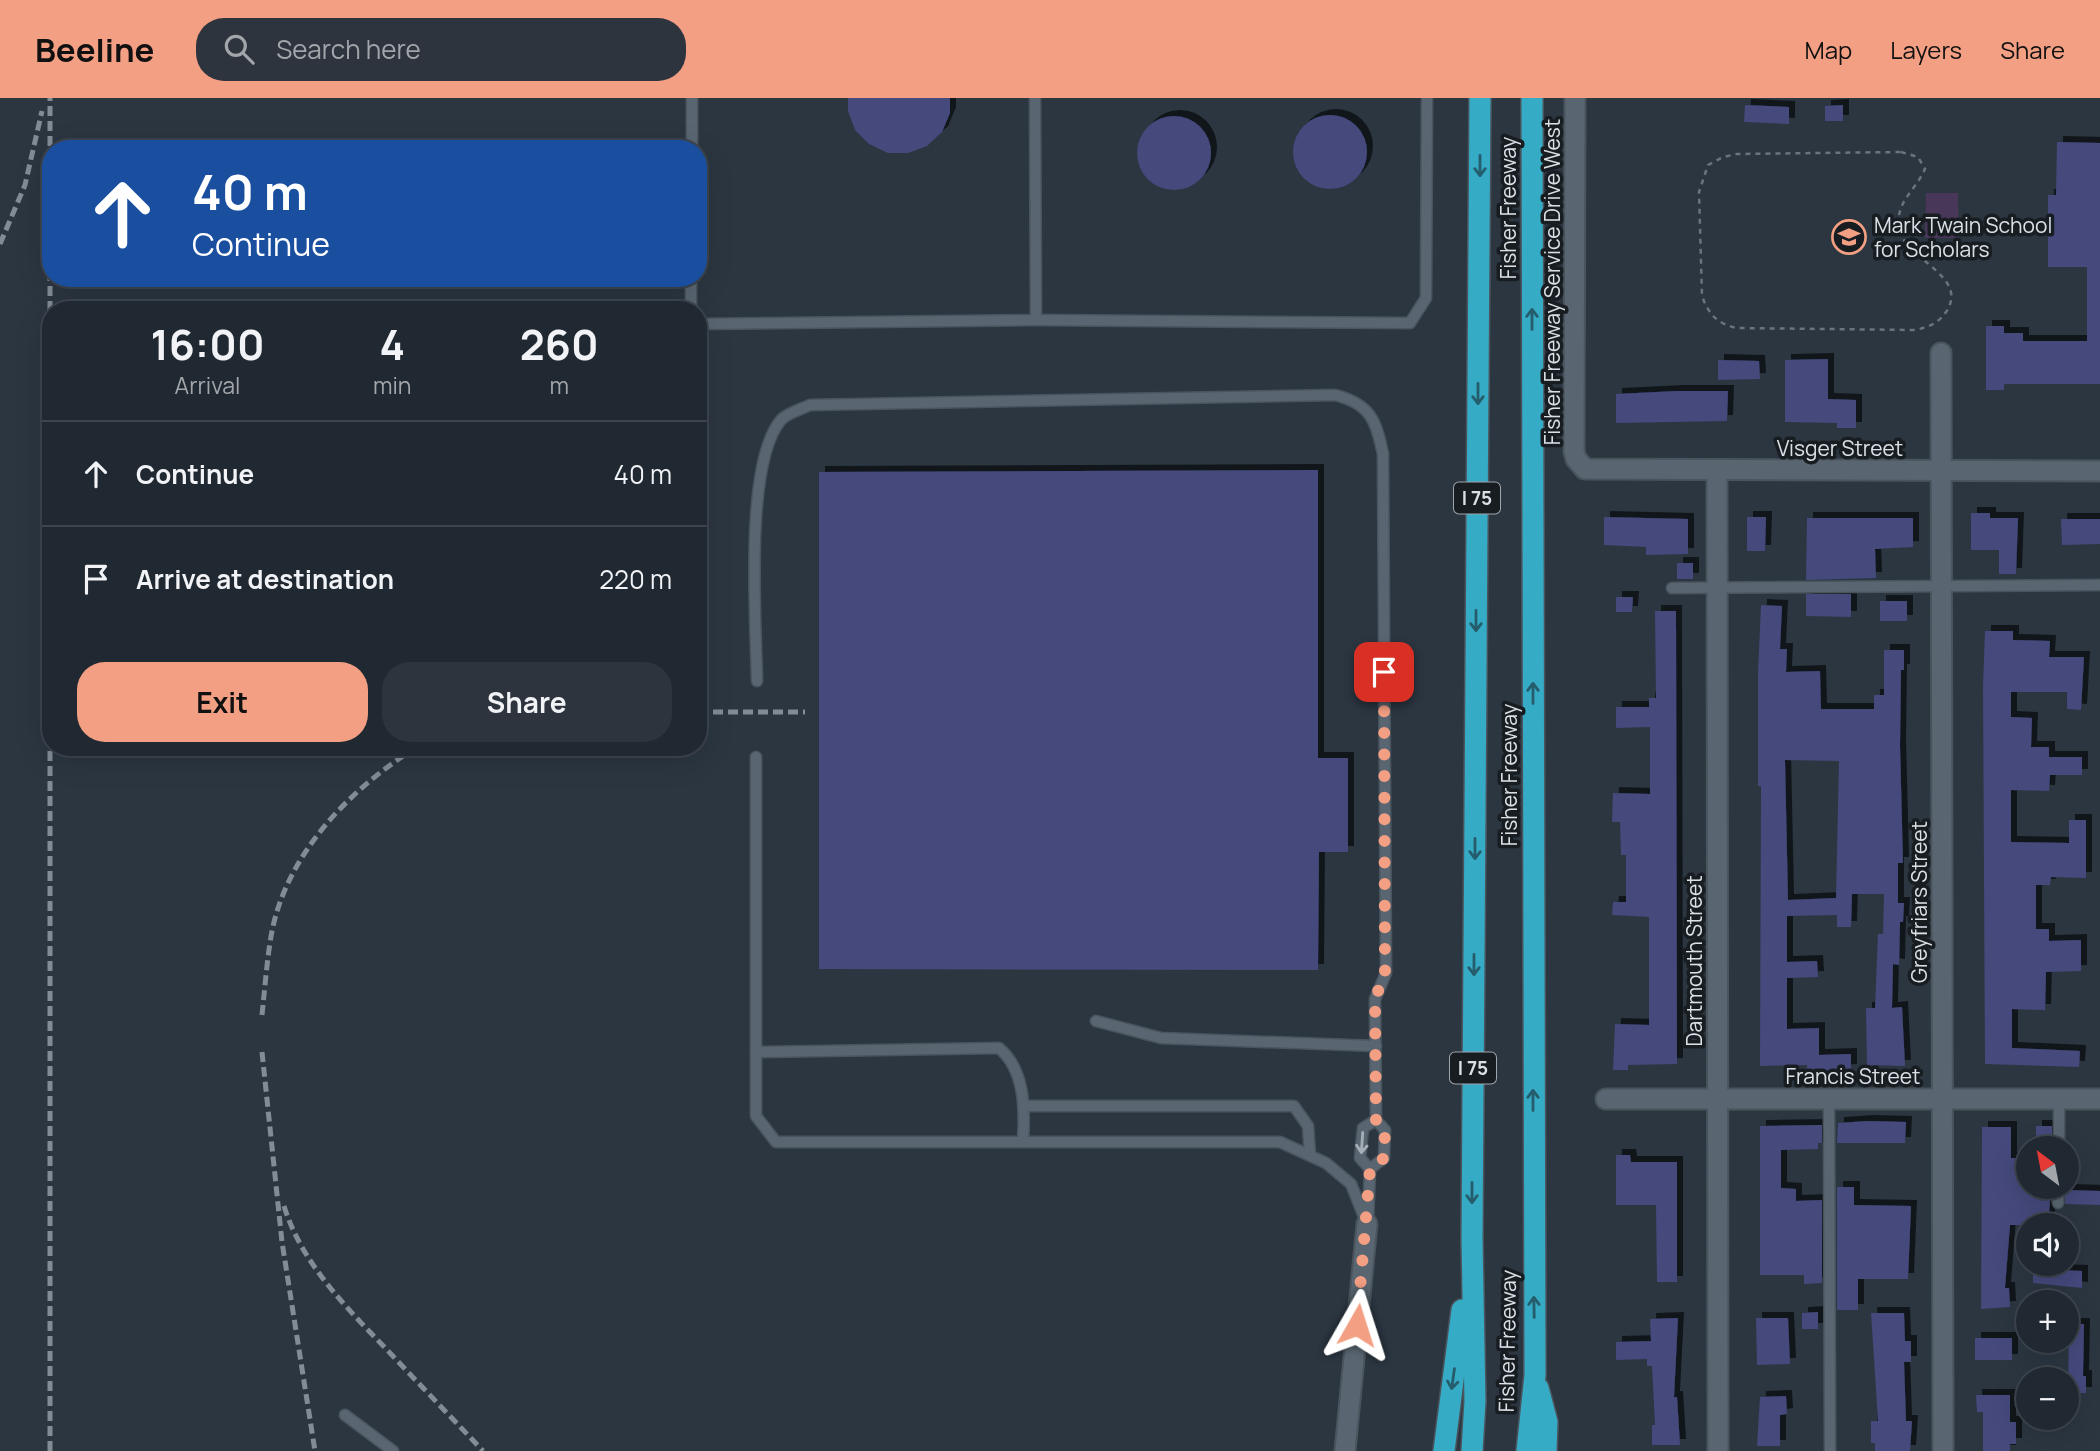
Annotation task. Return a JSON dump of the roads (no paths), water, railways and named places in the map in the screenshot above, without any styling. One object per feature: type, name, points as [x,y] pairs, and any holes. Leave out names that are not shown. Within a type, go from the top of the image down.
[{"type":"highway","name":"Fisher Freeway","points":[[1472,1451],[1475,1401],[1472,1238],[1480,98]]},
{"type":"highway","name":"Fisher Freeway","points":[[1527,1451],[1535,1375],[1532,98]]},
{"type":"highway","points":[[1444,1451],[1472,1238]]},
{"type":"highway","points":[[1535,1375],[1546,1422],[1546,1451]]},
{"type":"street","name":"Fisher Freeway Service Drive West","points":[[1575,98],[1574,451],[1580,465]]},
{"type":"street","name":"Greyfriars Street","points":[[1941,353],[1943,1451]]},
{"type":"street","name":"Visger Street","points":[[1580,465],[1596,470],[2100,471]]},
{"type":"street","name":"Dartmouth Street","points":[[1717,471],[1718,1451]]},
{"type":"street","name":"Francis Street","points":[[1606,1099],[2100,1099]]},
{"type":"street","points":[[1345,1451],[1367,1224]]},
{"type":"lane","points":[[692,98],[692,140]]},
{"type":"lane","points":[[1035,98],[1036,320]]},
{"type":"lane","points":[[707,324],[1036,320],[1410,323],[1426,298],[1427,98]]},
{"type":"lane","points":[[757,681],[756,537],[762,460],[781,419],[810,405],[1335,396],[1348,399],[1366,410],[1376,422],[1383,454],[1385,973],[1375,999],[1376,1120],[1385,1130],[1384,1158],[1370,1169]]},
{"type":"lane","points":[[1672,588],[2100,585]]},
{"type":"lane","points":[[756,757],[756,1116],[776,1142],[1280,1142],[1326,1163],[1351,1184],[1367,1224]]},
{"type":"lane","points":[[1096,1021],[1161,1038],[1376,1046]]},
{"type":"lane","points":[[756,1052],[999,1048],[1012,1058],[1025,1106],[1023,1141]]},
{"type":"lane","points":[[1829,1099],[1830,1451]]},
{"type":"lane","points":[[2059,1099],[2059,1136]]},
{"type":"lane","points":[[1025,1106],[1294,1106],[1308,1126],[1310,1155]]},
{"type":"lane","points":[[1367,1224],[1370,1169],[1360,1158],[1363,1129],[1376,1120]]},
{"type":"lane","points":[[2057,1199],[2057,1203]]},
{"type":"lane","points":[[345,1416],[393,1451]]},
{"type":"railway","points":[[50,98],[50,140]]},
{"type":"railway","points":[[0,244],[25,185],[42,111]]},
{"type":"railway","points":[[50,287],[50,301]]},
{"type":"railway","points":[[707,712],[805,712]]},
{"type":"railway","points":[[50,756],[50,1451]]},
{"type":"railway","points":[[262,1015],[272,931],[280,902],[292,875],[308,849],[346,802],[403,756]]},
{"type":"railway","points":[[262,1052],[282,1242],[315,1451]]},
{"type":"railway","points":[[284,1206],[302,1248],[328,1286],[483,1451]]},
{"type":"place","name":"Mark Twain School for Scholars","points":[[1849,237]]}]
